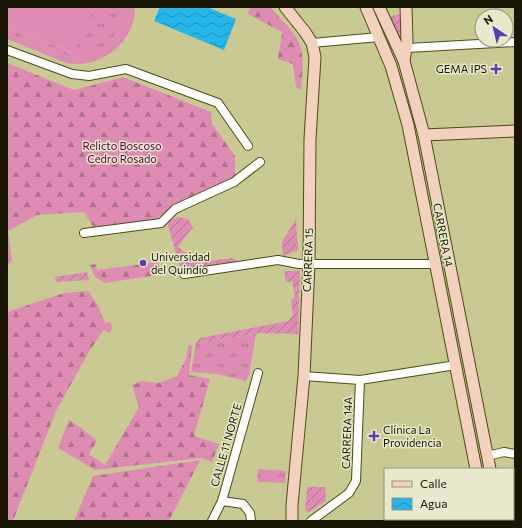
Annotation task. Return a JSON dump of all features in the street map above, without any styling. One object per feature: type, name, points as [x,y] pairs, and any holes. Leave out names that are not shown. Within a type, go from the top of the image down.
[{"type":"main road","name":"CARRERA 15","points":[[285,7],[305,32],[312,44],[315,57],[310,139],[313,263],[292,505],[292,521]]},
{"type":"main road","name":"CARRERA 14","points":[[366,7],[398,85],[408,125],[476,468]]},
{"type":"main road","name":"CARRERA 14","points":[[379,7],[404,61],[424,136],[490,468]]},
{"type":"main road","points":[[404,61],[407,48],[406,7]]},
{"type":"main road","points":[[424,136],[515,130]]},
{"type":"street","points":[[312,44],[379,37]]},
{"type":"street","points":[[407,48],[515,42]]},
{"type":"street","points":[[7,50],[72,74],[88,76],[126,69],[218,103],[248,146]]},
{"type":"street","points":[[84,233],[161,223],[175,209],[234,182],[260,162]]},
{"type":"street","points":[[184,274],[278,260],[313,263],[436,264]]},
{"type":"street","points":[[304,376],[360,380],[456,365]]},
{"type":"street","name":"CALLE 11 NORTE","points":[[212,521],[222,501],[258,373]]},
{"type":"street","name":"CARRERA 14A","points":[[311,521],[349,493],[356,481],[360,380]]},
{"type":"street","points":[[487,456],[504,452],[515,454]]},
{"type":"street","points":[[222,501],[243,504],[248,508],[251,521]]},
{"type":"green space","points":[[7,7],[93,7],[74,53],[7,26]]},
{"type":"green space","points":[[93,7],[125,7],[123,19],[119,29],[105,46],[96,52],[74,56],[62,55],[7,33],[7,26],[73,53]]},
{"type":"green space","points":[[125,7],[135,7],[134,20],[123,42],[114,51],[103,58],[91,62],[79,64],[66,63],[7,39],[7,33],[62,55],[85,55],[96,52],[112,39],[119,29],[123,19]]},
{"type":"green space","points":[[250,7],[270,7],[295,35],[302,52],[303,61],[301,89],[296,88],[293,64],[278,59],[282,32],[248,14]]},
{"type":"green space","points":[[402,13],[402,42],[400,42],[389,17]]},
{"type":"green space","name":"Relicto Boscoso Cedro Rosado","points":[[7,63],[74,90],[123,77],[211,112],[212,124],[235,156],[235,180],[173,207],[156,219],[93,227],[84,212],[37,215],[8,231],[12,261],[7,265]]},
{"type":"green space","points":[[178,217],[188,219],[193,227],[178,247],[198,262],[233,258],[242,264],[187,271],[180,267],[167,222]]},
{"type":"green space","points":[[296,219],[298,250],[283,256],[282,242]]},
{"type":"green space","points":[[158,262],[160,272],[157,275],[105,283],[95,277],[90,265],[96,264],[97,270]]},
{"type":"green space","points":[[284,271],[300,271],[298,334],[261,333],[196,343],[200,338],[288,321],[293,315],[291,300],[295,297],[292,281],[286,282]]},
{"type":"green space","points":[[87,272],[89,280],[56,282],[55,277]]},
{"type":"green space","points":[[88,291],[98,305],[105,323],[111,322],[112,328],[110,333],[104,330],[90,350],[56,411],[13,521],[7,521],[7,312],[64,293]]},
{"type":"green space","points":[[256,334],[249,375],[246,381],[217,374],[191,372],[196,343]]},
{"type":"green space","points":[[189,345],[192,346],[189,375],[210,379],[194,436],[219,444],[212,462],[201,458],[95,470],[58,448],[69,420],[97,441],[89,454],[105,465],[139,407],[132,385],[141,381],[159,383],[177,376],[185,361]]},
{"type":"green space","points":[[200,460],[169,521],[74,521],[93,476]]},
{"type":"green space","points":[[258,469],[286,471],[285,483],[257,482]]},
{"type":"green space","points":[[307,487],[325,487],[326,501],[309,512],[305,510]]},
{"type":"water","points":[[160,7],[207,7],[236,19],[224,50],[154,21]]},
{"type":"place","name":"GEMA IPS","points":[[496,69]]},
{"type":"place","name":"Universidad del Quindío","points":[[143,263]]},
{"type":"place","name":"Clínica La Providencia","points":[[374,436]]}]
